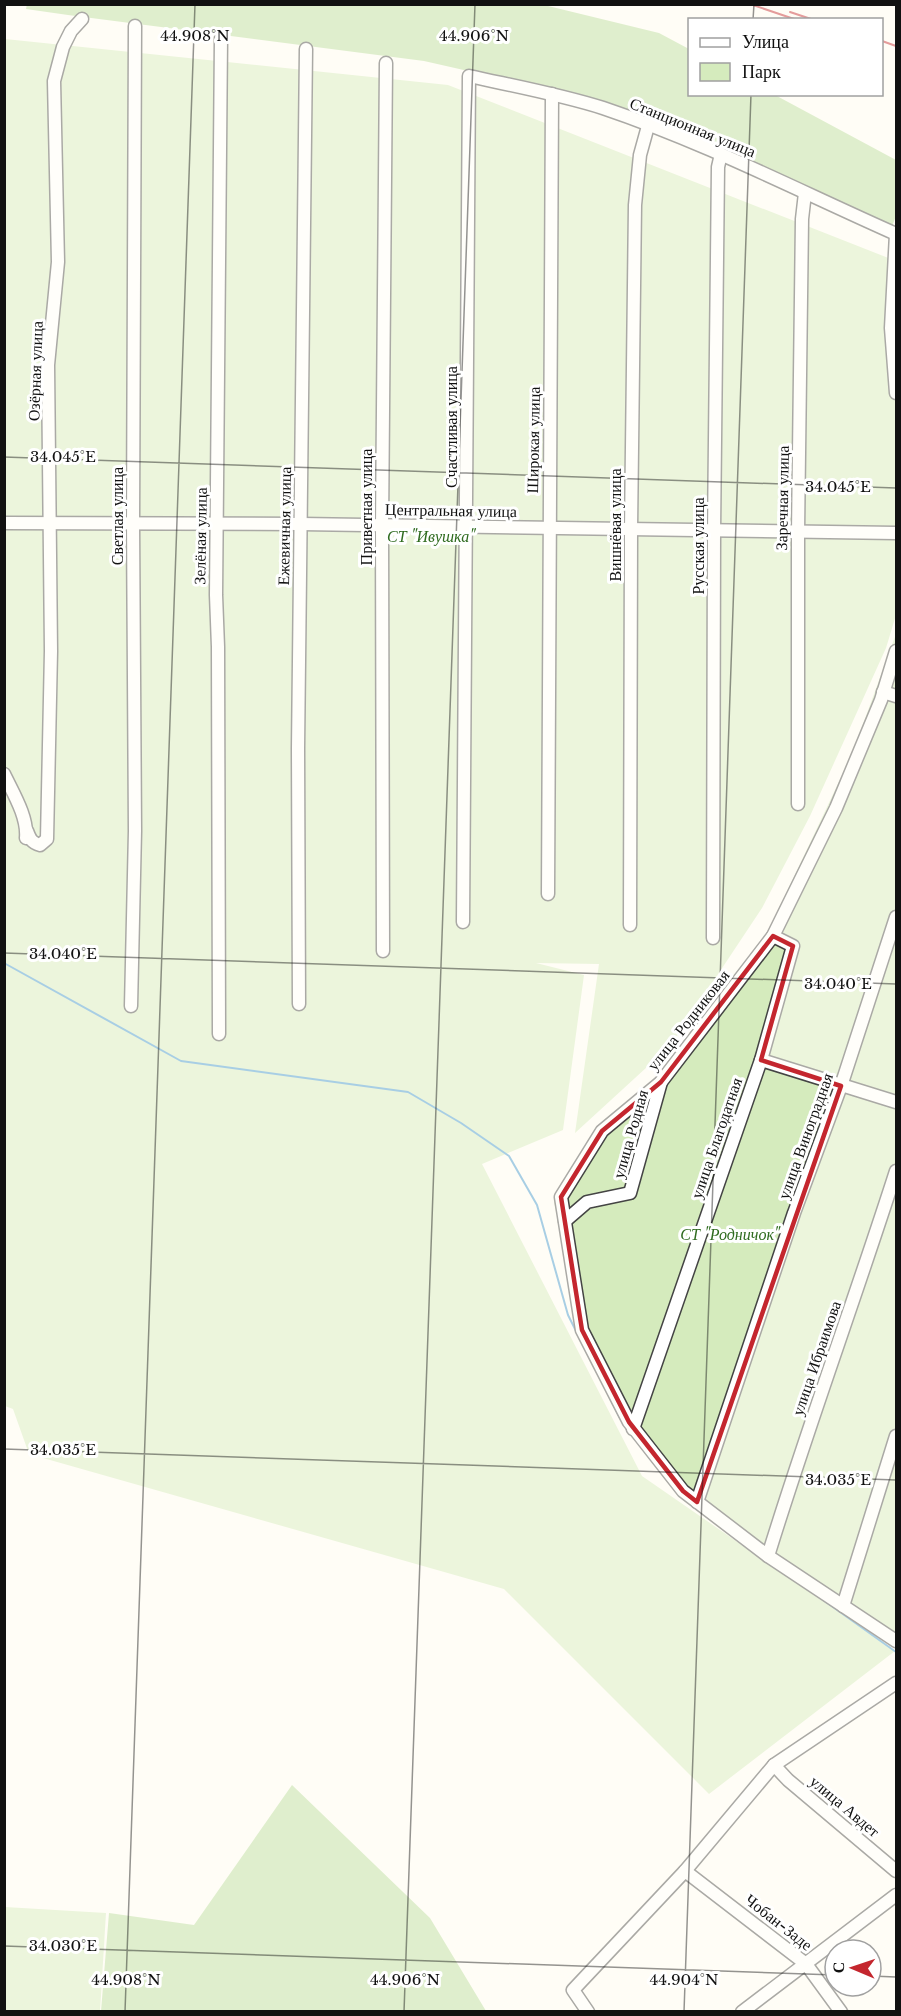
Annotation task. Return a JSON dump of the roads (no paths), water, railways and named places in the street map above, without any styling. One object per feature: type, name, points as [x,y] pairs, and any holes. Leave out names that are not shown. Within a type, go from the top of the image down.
[{"type":"street","name":"Озёрная улица","points":[[4,774],[21,812],[26,837],[40,844],[47,839],[51,651],[48,365],[58,262],[54,81],[63,47],[71,31],[82,19]]},
{"type":"street","name":"Светлая улица","points":[[131,1006],[135,831],[133,523],[135,26]]},
{"type":"street","name":"Зелёная улица","points":[[219,1034],[217,524],[221,38]]},
{"type":"street","name":"Ежевичная улица","points":[[299,1004],[298,749],[306,50]]},
{"type":"street","name":"Приветная улица","points":[[383,951],[382,526],[386,63]]},
{"type":"street","name":"Станционная улица","points":[[469,76],[552,94],[604,109],[721,154],[896,234]]},
{"type":"street","name":"Счастливая улица","points":[[463,922],[469,76]]},
{"type":"street","name":"Широкая улица","points":[[548,894],[552,94]]},
{"type":"street","name":"Вишнёвая улица","points":[[630,925],[635,205],[640,155],[648,126]]},
{"type":"street","name":"Русская улица","points":[[713,938],[714,531],[718,167],[721,154]]},
{"type":"street","name":"Заречная улица","points":[[798,804],[798,532],[802,219],[806,193]]},
{"type":"street","points":[[896,234],[891,328],[897,393]]},
{"type":"street","name":"Центральная улица","points":[[4,523],[301,524],[897,533]]},
{"type":"street","name":"улица Родниковая","points":[[897,651],[836,808],[773,936],[661,1082],[602,1131],[561,1197],[582,1330],[633,1429],[683,1491],[768,1556],[897,1641]]},
{"type":"street","points":[[883,692],[897,696]]},
{"type":"street","name":"улица Виноградная","points":[[697,1502],[897,917]]},
{"type":"street","name":"улица Благодатная","points":[[633,1429],[761,1060],[793,946],[773,936]]},
{"type":"street","points":[[761,1060],[897,1102]]},
{"type":"street","name":"улица Родная","points":[[565,1221],[587,1202],[630,1193],[661,1082]]},
{"type":"street","name":"улица Ибраимова","points":[[768,1556],[792,1477],[897,1171]]},
{"type":"street","points":[[843,1606],[897,1436]]},
{"type":"street","points":[[588,2012],[573,1990],[685,1871],[774,1765],[897,1683]]},
{"type":"street","name":"улица Авдет","points":[[774,1765],[788,1780],[897,1871]]},
{"type":"street","name":"Чобан-Заде","points":[[685,1871],[806,1964],[841,2012]]},
{"type":"street","points":[[742,2012],[897,1895]]},
{"type":"waterway","points":[[4,963],[181,1061],[408,1092],[461,1123],[509,1156],[537,1205],[568,1315],[577,1333]]},
{"type":"waterway","points":[[596,1370],[620,1418]]},
{"type":"waterway","points":[[683,1498],[712,1520]]},
{"type":"waterway","points":[[819,1597],[896,1652]]},
{"type":"railway","points":[[750,4],[791,18]]},
{"type":"railway","points":[[790,12],[808,18]]},
{"type":"railway","points":[[883,41],[896,46]]},
{"type":"park label","name":"СТ \"Ивушка\"","points":[[431,536]]},
{"type":"park label","name":"СТ \"Родничок\"","points":[[730,1234]]}]
